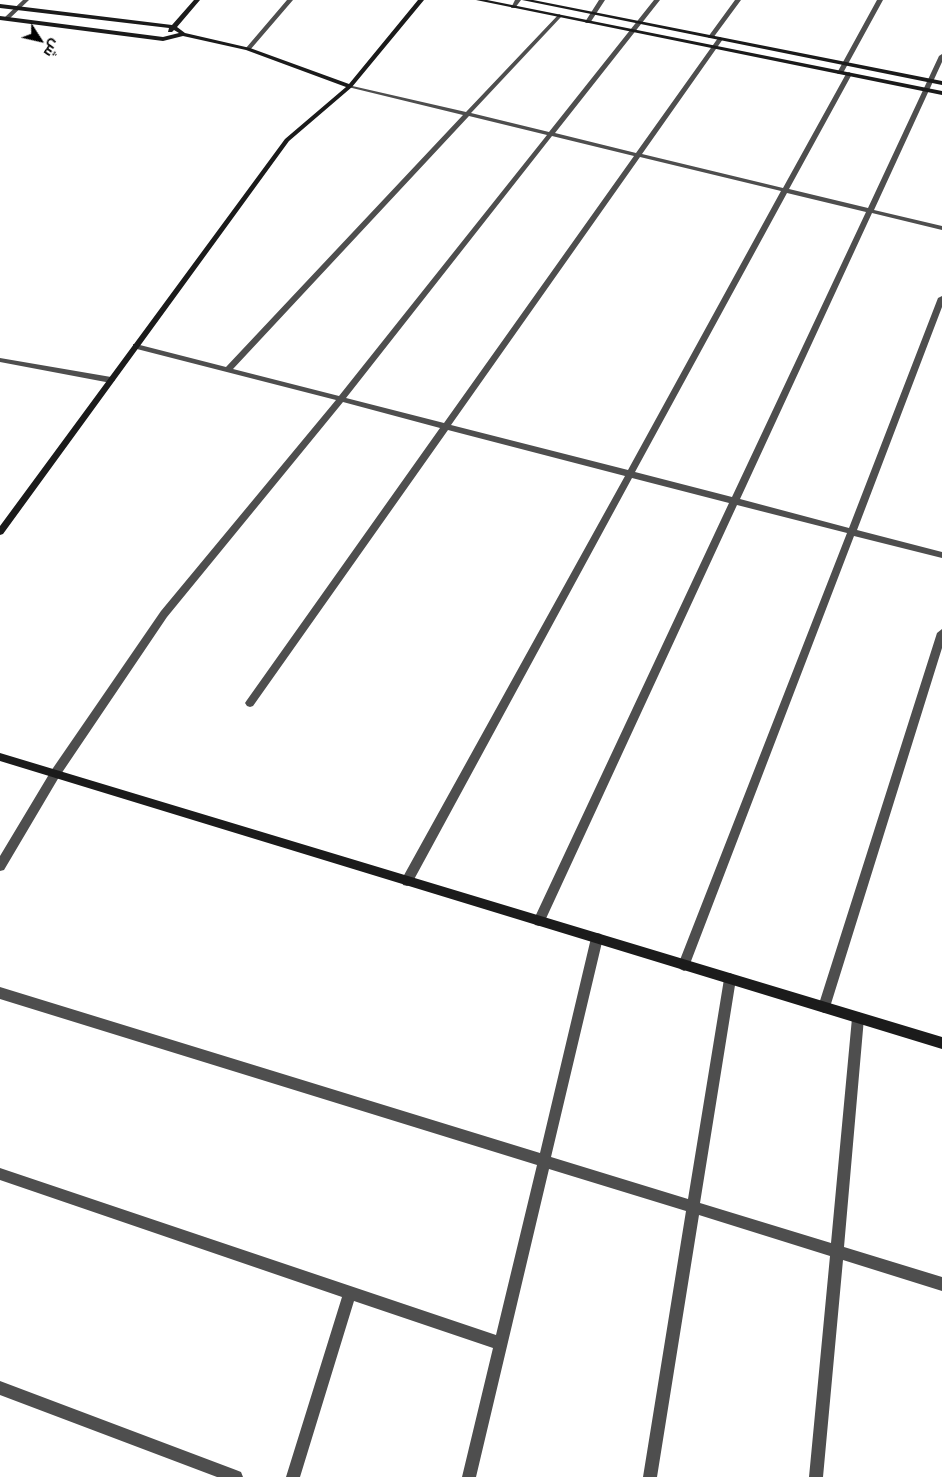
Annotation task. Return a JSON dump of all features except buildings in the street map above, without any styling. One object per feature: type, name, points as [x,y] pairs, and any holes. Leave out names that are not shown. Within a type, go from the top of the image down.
[{"type":"street","points":[[3,19],[26,0]]},
{"type":"street","points":[[163,39],[197,0]]},
{"type":"street","points":[[248,49],[290,0]]},
{"type":"street","points":[[0,532],[287,140],[350,86],[421,0]]},
{"type":"street","points":[[479,0],[942,93]]},
{"type":"street","points":[[513,7],[518,0]]},
{"type":"street","points":[[525,0],[942,83]]},
{"type":"street","points":[[588,22],[602,0]]},
{"type":"street","points":[[0,866],[55,774],[164,614],[341,399],[657,0]]},
{"type":"street","points":[[250,703],[714,47],[716,38],[738,0]]},
{"type":"street","points":[[407,881],[785,190],[845,74],[845,64],[880,0]]},
{"type":"street","points":[[0,6],[174,27],[183,34],[248,49],[350,86],[942,228]]},
{"type":"street","points":[[228,370],[560,16]]},
{"type":"street","points":[[3,19],[163,39],[183,34]]},
{"type":"street","points":[[539,921],[942,56]]},
{"type":"street","points":[[684,965],[942,298]]},
{"type":"street","points":[[136,346],[942,555]]},
{"type":"street","points":[[0,360],[111,380]]},
{"type":"street","points":[[824,1007],[942,633]]},
{"type":"street","points":[[0,758],[942,1043]]},
{"type":"street","points":[[469,1477],[597,938]]},
{"type":"street","points":[[650,1477],[730,979]]},
{"type":"street","points":[[0,992],[942,1284]]},
{"type":"street","points":[[816,1477],[858,1018]]},
{"type":"street","points":[[0,1174],[500,1344]]},
{"type":"street","points":[[293,1477],[350,1293]]},
{"type":"street","points":[[0,1388],[236,1477]]}]
